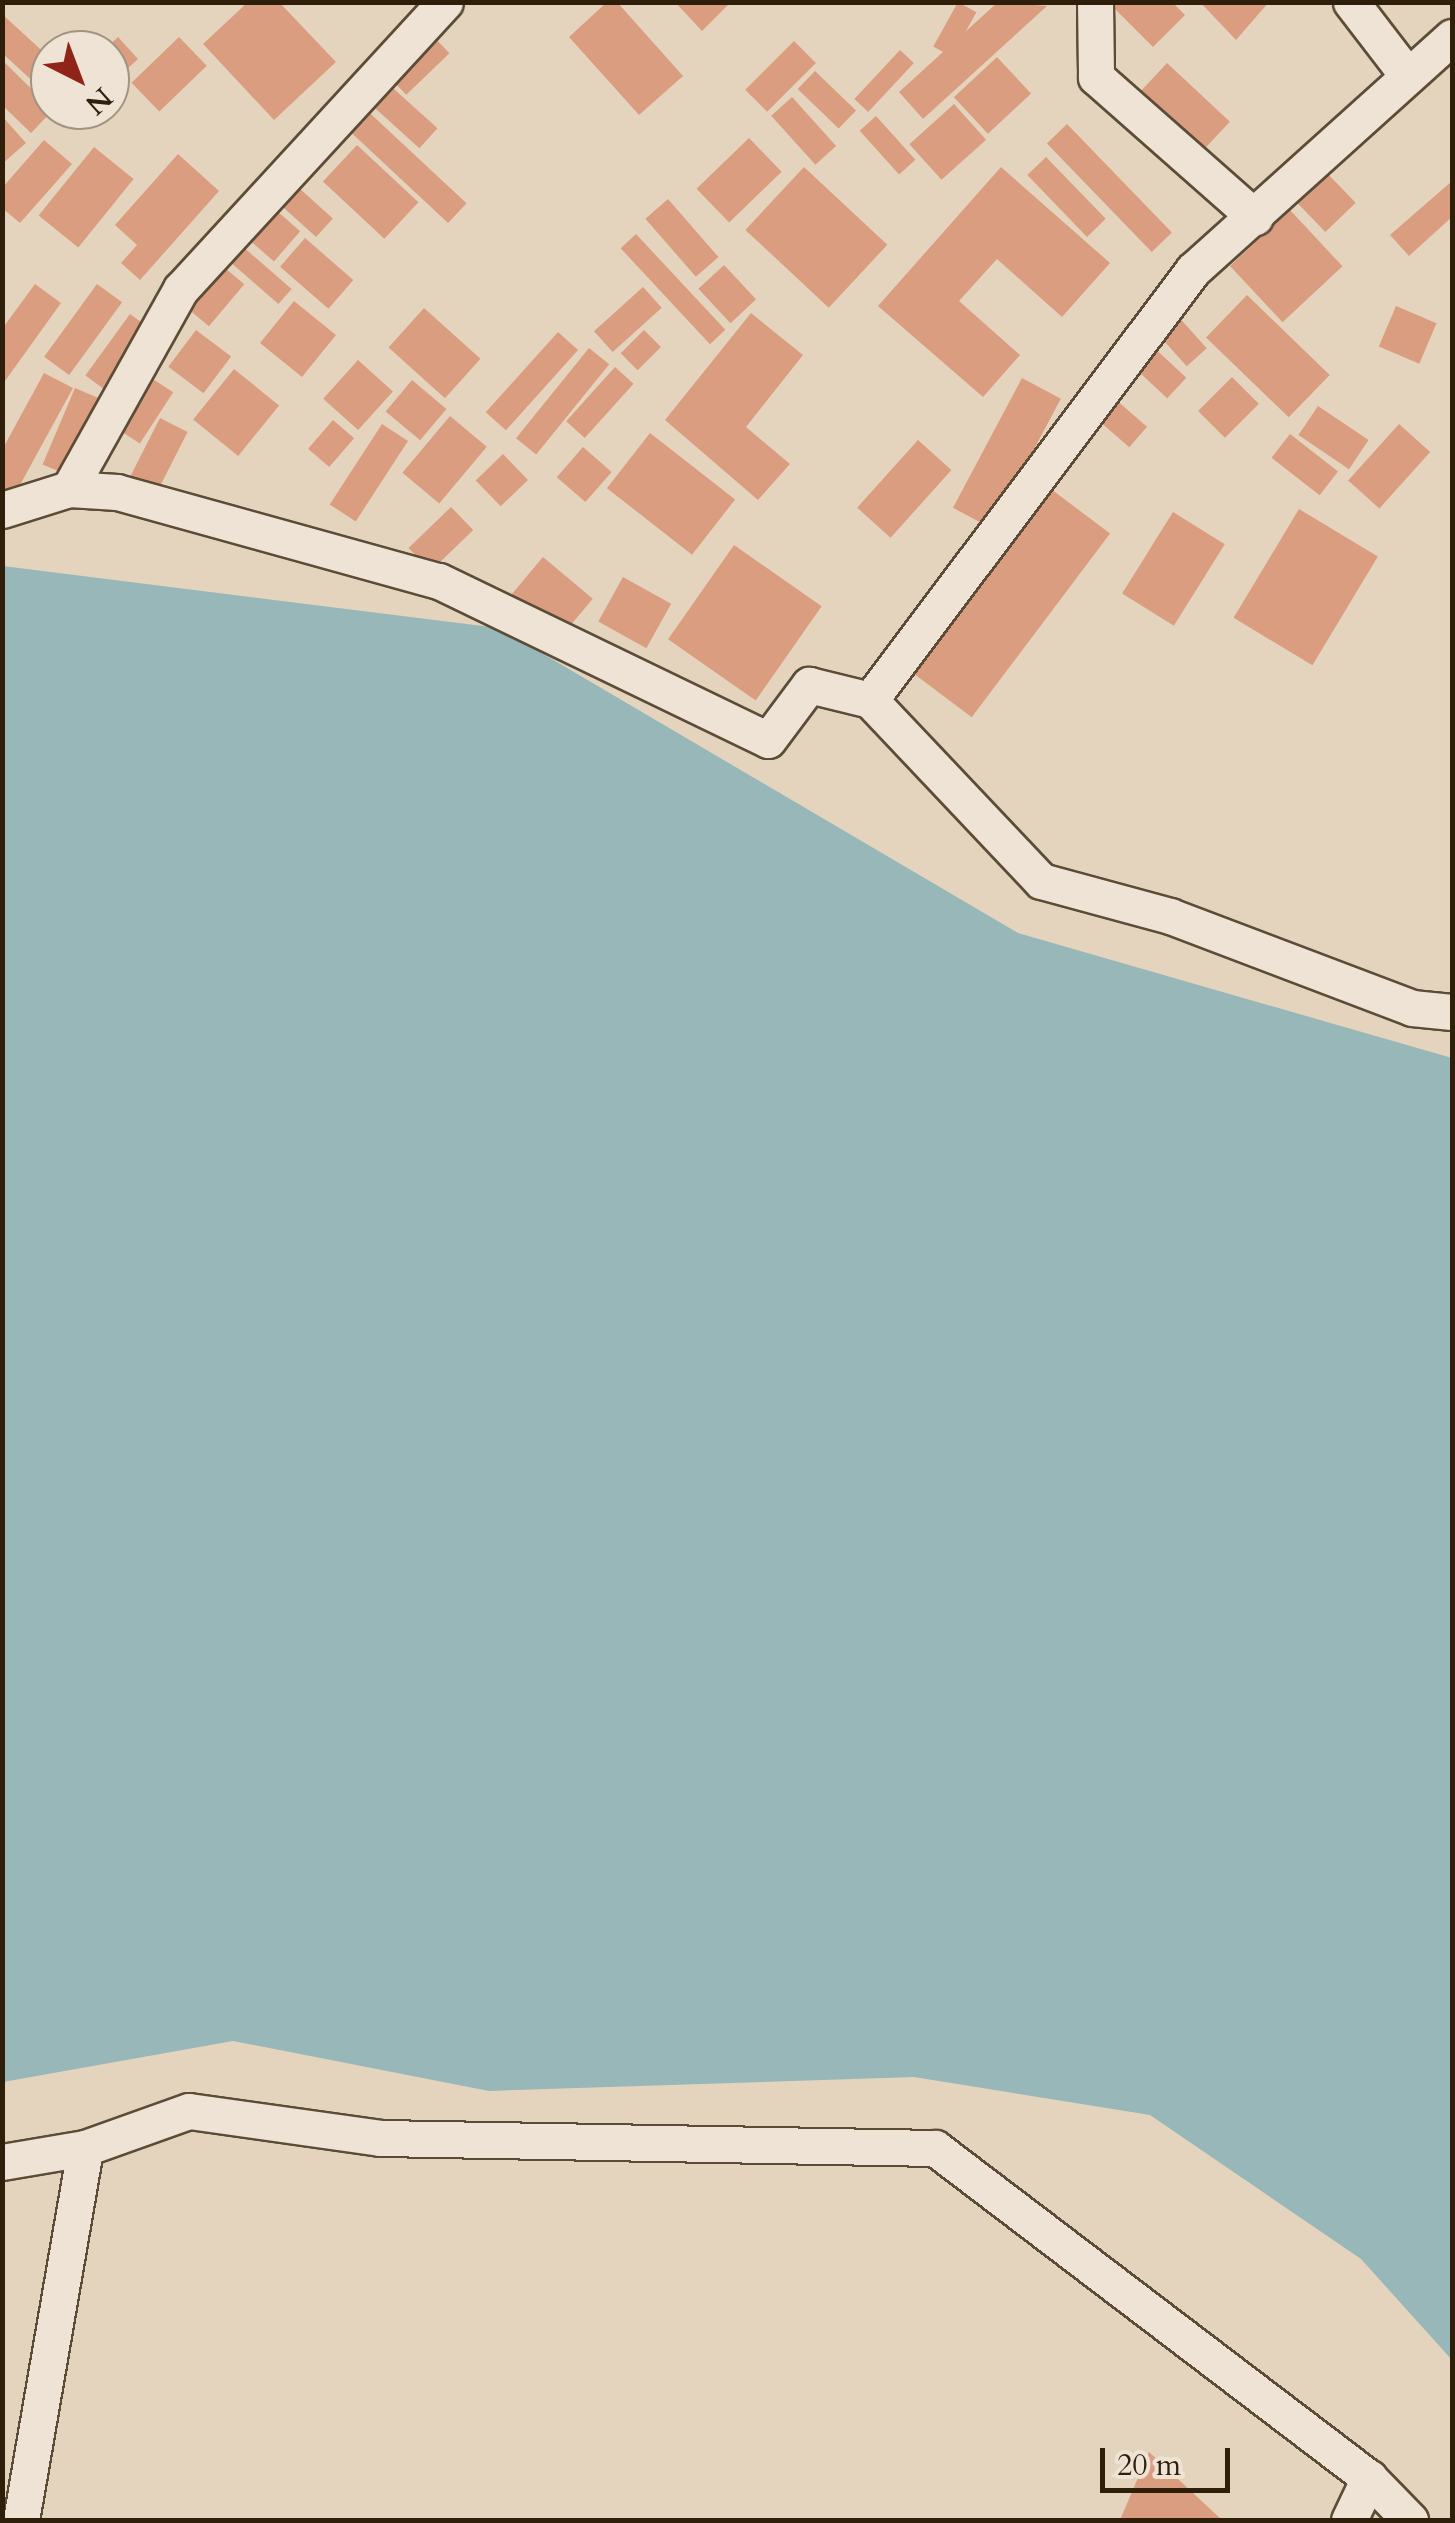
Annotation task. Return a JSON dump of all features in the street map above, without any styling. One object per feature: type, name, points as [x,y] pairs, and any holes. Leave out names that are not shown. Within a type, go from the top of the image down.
[{"type":"street","points":[[70,489],[182,290],[445,2]]},
{"type":"street","points":[[1096,2],[1096,77],[1255,217]]},
{"type":"street","points":[[1351,2],[1407,75]]},
{"type":"street","points":[[870,700],[1193,270],[1452,37]]},
{"type":"street","points":[[2,510],[70,489],[117,492],[439,581],[768,740],[808,686],[870,700],[1042,881],[1170,916],[1412,1008],[1452,1012]]},
{"type":"street","points":[[2,2162],[85,2148],[189,2111],[380,2138],[934,2148],[1369,2478],[1410,2520]]},
{"type":"street","points":[[21,2520],[85,2148]]},
{"type":"street","points":[[1349,2520],[1369,2478]]},
{"type":"water","points":[[3,566],[499,628],[1018,933],[1452,1058],[1452,2360],[1361,2259],[1150,2115],[914,2077],[489,2091],[233,2041],[3,2082]]},
{"type":"building","points":[[248,2],[279,2],[336,62],[274,120],[203,44]]},
{"type":"building","points":[[607,2],[617,2],[683,76],[639,115],[569,37]]},
{"type":"building","points":[[675,2],[731,2],[702,31]]},
{"type":"building","points":[[958,2],[976,12],[952,57],[933,47]]},
{"type":"building","points":[[998,2],[1047,6],[923,119],[899,92]]},
{"type":"building","points":[[1108,2],[1172,2],[1185,15],[1153,47]]},
{"type":"building","points":[[1200,2],[1269,2],[1236,40]]},
{"type":"building","points":[[2,14],[30,40],[30,79],[2,53]]},
{"type":"building","points":[[430,33],[449,53],[406,95],[387,75]]},
{"type":"building","points":[[179,37],[207,66],[159,112],[132,83]]},
{"type":"building","points":[[794,41],[816,63],[767,112],[745,90]]},
{"type":"building","points":[[130,50],[138,59],[130,66]]},
{"type":"building","points":[[900,50],[914,63],[868,112],[854,99]]},
{"type":"building","points":[[997,57],[1031,94],[988,134],[954,97]]},
{"type":"building","points":[[2,60],[30,87],[30,130],[34,130],[31,133],[2,105]]},
{"type":"building","points":[[1167,63],[1230,122],[1201,153],[1138,94]]},
{"type":"building","points":[[815,71],[856,111],[839,129],[798,89]]},
{"type":"building","points":[[384,80],[438,128],[419,148],[366,100]]},
{"type":"building","points":[[792,97],[836,146],[815,165],[771,116]]},
{"type":"building","points":[[359,103],[467,203],[448,223],[341,123]]},
{"type":"building","points":[[954,104],[986,140],[942,180],[909,144]]},
{"type":"building","points":[[2,116],[26,143],[2,164]]},
{"type":"building","points":[[876,116],[915,160],[899,175],[860,131]]},
{"type":"building","points":[[1067,124],[1172,233],[1152,252],[1047,143]]},
{"type":"building","points":[[749,138],[782,172],[729,223],[696,189]]},
{"type":"building","points":[[44,140],[72,164],[20,223],[2,208],[2,188]]},
{"type":"building","points":[[357,145],[418,202],[384,239],[323,182]]},
{"type":"building","points":[[94,147],[134,179],[78,247],[39,215]]},
{"type":"building","points":[[178,154],[219,191],[140,280],[121,263],[137,245],[115,225]]},
{"type":"building","points":[[1046,157],[1106,219],[1087,237],[1027,175]]},
{"type":"building","points":[[804,167],[887,245],[829,308],[745,230]]},
{"type":"building","points":[[1001,167],[1110,263],[1062,317],[997,259],[959,301],[1020,355],[983,397],[878,306]]},
{"type":"building","points":[[1323,169],[1356,203],[1325,232],[1293,198]]},
{"type":"building","points":[[289,179],[333,218],[316,237],[272,198]]},
{"type":"building","points":[[1452,181],[1452,217],[1409,256],[1390,235]]},
{"type":"building","points":[[668,199],[719,257],[696,277],[645,219]]},
{"type":"building","points":[[270,205],[300,231],[274,261],[244,235]]},
{"type":"building","points":[[1290,210],[1343,266],[1283,322],[1230,266]]},
{"type":"building","points":[[636,234],[725,330],[710,344],[621,248]]},
{"type":"building","points":[[305,238],[353,280],[328,309],[280,267]]},
{"type":"building","points":[[241,245],[292,289],[278,304],[228,260]]},
{"type":"building","points":[[219,263],[244,284],[209,326],[184,305]]},
{"type":"building","points":[[724,265],[756,299],[730,323],[698,289]]},
{"type":"building","points":[[35,284],[61,303],[5,381],[2,329]]},
{"type":"building","points":[[97,284],[122,302],[69,375],[44,357]]},
{"type":"building","points":[[643,287],[662,308],[613,352],[594,331]]},
{"type":"building","points":[[1247,295],[1330,375],[1289,417],[1206,337]]},
{"type":"building","points":[[294,301],[336,335],[302,377],[260,343]]},
{"type":"building","points":[[1396,306],[1437,323],[1419,364],[1379,347]]},
{"type":"building","points":[[424,308],[480,359],[445,398],[389,347]]},
{"type":"building","points":[[751,313],[803,355],[746,427],[790,464],[758,500],[665,420]]},
{"type":"building","points":[[130,314],[155,332],[110,394],[85,375]]},
{"type":"building","points":[[1176,314],[1207,348],[1187,366],[1156,332]]},
{"type":"building","points":[[196,330],[231,356],[203,393],[168,367]]},
{"type":"building","points":[[644,330],[661,347],[638,370],[621,353]]},
{"type":"building","points":[[558,332],[578,350],[506,430],[486,412]]},
{"type":"building","points":[[1149,343],[1186,378],[1167,398],[1130,363]]},
{"type":"building","points":[[589,348],[609,364],[536,455],[516,438]]},
{"type":"building","points":[[358,360],[393,391],[358,430],[323,399]]},
{"type":"building","points":[[615,367],[634,384],[585,438],[566,421]]},
{"type":"building","points":[[234,369],[279,406],[238,456],[193,420]]},
{"type":"building","points":[[44,373],[73,388],[14,496],[2,490],[2,450]]},
{"type":"building","points":[[148,376],[173,392],[140,443],[115,427]]},
{"type":"building","points":[[1232,377],[1259,404],[1225,438],[1198,411]]},
{"type":"building","points":[[1022,378],[1061,399],[992,528],[953,508]]},
{"type":"building","points":[[412,380],[446,409],[420,440],[386,411]]},
{"type":"building","points":[[75,388],[101,399],[68,475],[43,464]]},
{"type":"building","points":[[1107,392],[1147,427],[1129,447],[1089,412]]},
{"type":"building","points":[[1318,406],[1369,440],[1349,469],[1298,435]]},
{"type":"building","points":[[450,416],[487,447],[439,504],[402,473]]},
{"type":"building","points":[[160,418],[188,432],[156,494],[129,479]]},
{"type":"building","points":[[333,420],[354,438],[329,467],[308,449]]},
{"type":"building","points":[[382,424],[408,441],[356,521],[330,505]]},
{"type":"building","points":[[1399,424],[1430,452],[1379,509],[1348,480]]},
{"type":"building","points":[[650,433],[735,499],[692,555],[607,488]]},
{"type":"building","points":[[1290,434],[1338,472],[1320,495],[1272,458]]},
{"type":"building","points":[[918,440],[951,470],[891,538],[857,508]]},
{"type":"building","points":[[583,447],[612,472],[585,502],[557,477]]},
{"type":"building","points":[[503,454],[528,480],[501,506],[476,480]]},
{"type":"building","points":[[1047,486],[1110,534],[972,717],[909,670]]},
{"type":"building","points":[[451,507],[473,530],[431,571],[409,548]]},
{"type":"building","points":[[1299,509],[1378,556],[1312,665],[1234,618]]},
{"type":"building","points":[[1173,512],[1225,544],[1174,626],[1122,593]]},
{"type":"building","points":[[734,545],[822,606],[756,701],[668,639]]},
{"type":"building","points":[[543,557],[593,599],[561,637],[511,595]]},
{"type":"building","points":[[623,577],[671,604],[646,648],[598,622]]},
{"type":"building","points":[[1149,2452],[1222,2520],[1120,2520]]}]
